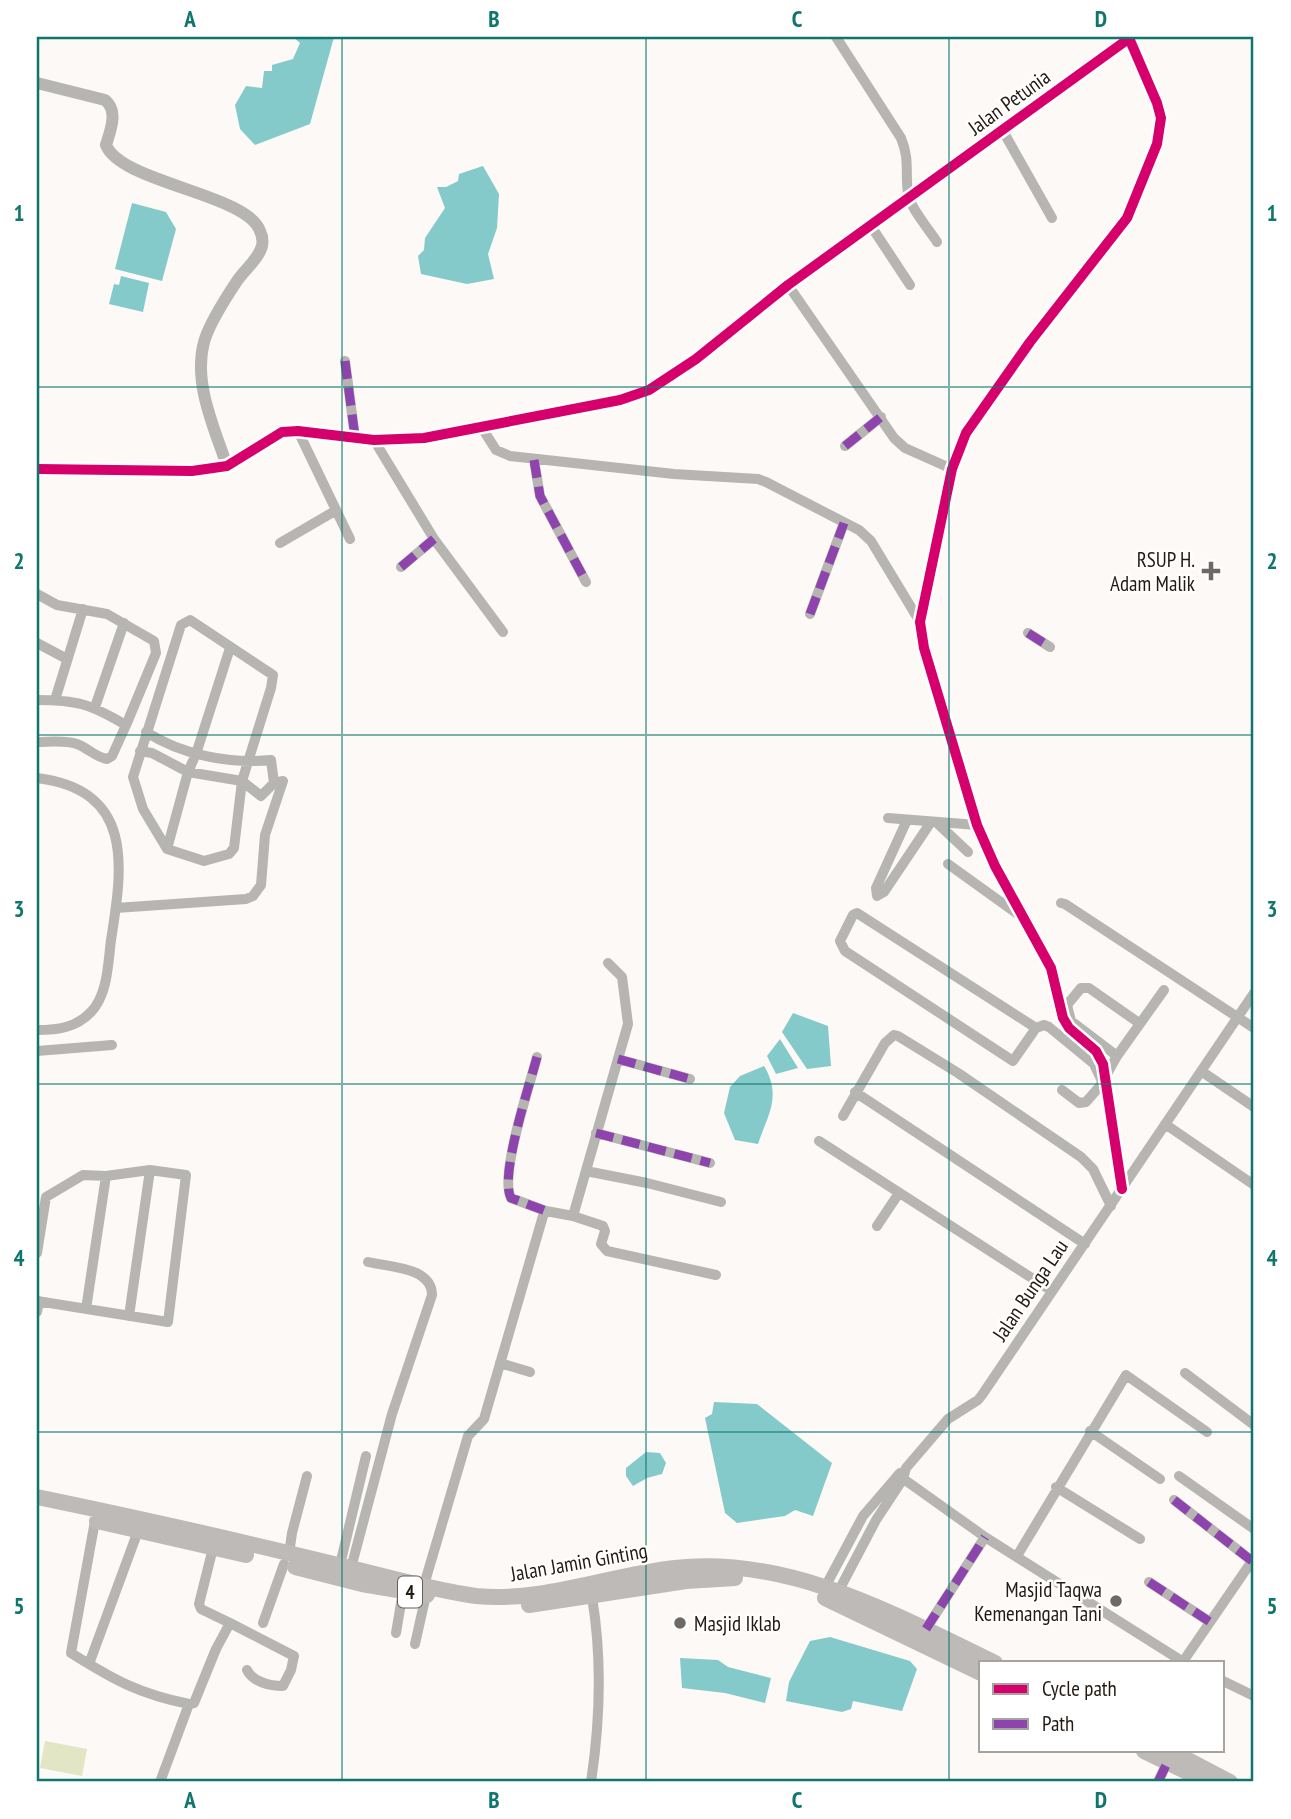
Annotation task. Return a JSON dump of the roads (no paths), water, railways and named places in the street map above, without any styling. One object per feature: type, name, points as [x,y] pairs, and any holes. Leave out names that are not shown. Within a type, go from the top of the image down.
[{"type":"highway","name":"Jalan Jamin Ginting","points":[[37,1497],[172,1526],[286,1559]]},
{"type":"highway","name":"Jalan Jamin Ginting","points":[[37,1507],[213,1548],[343,1570],[425,1590],[470,1605],[530,1605],[719,1578],[764,1582],[829,1594],[979,1672]]},
{"type":"highway","name":"Jalan Jamin Ginting","points":[[343,1570],[362,1584],[403,1591],[425,1590],[477,1596],[536,1594],[657,1570],[691,1567],[760,1570],[926,1629],[991,1661]]},
{"type":"highway","points":[[1148,1752],[1169,1757],[1230,1782]]},
{"type":"highway","points":[[1169,1757],[1208,1782]]},
{"type":"street","points":[[836,37],[901,138],[909,163],[908,197],[937,242]]},
{"type":"street","points":[[1122,1189],[1104,1079],[1096,1051],[1069,1028],[1063,1018],[1051,968],[1021,917],[977,825],[924,648],[920,622],[953,469],[966,433],[1030,342],[1127,218],[1139,194],[1157,144],[1161,118],[1130,37]]},
{"type":"street","name":"Jalan Petunia","points":[[298,431],[374,440],[424,438],[620,400],[649,390],[696,359],[789,285],[1130,37]]},
{"type":"street","points":[[37,83],[105,100],[111,104],[113,113],[106,145],[112,156],[147,174],[240,209],[260,228],[263,243],[237,281],[211,327],[204,341],[201,361],[201,382],[227,466]]},
{"type":"street","points":[[1003,131],[1052,218]]},
{"type":"street","points":[[871,226],[910,285]]},
{"type":"street","points":[[789,285],[900,444],[953,469]]},
{"type":"street","points":[[345,360],[355,437]]},
{"type":"street","points":[[845,446],[881,417]]},
{"type":"street","points":[[482,428],[500,453],[534,460],[674,474],[758,479],[859,530],[871,541],[920,622]]},
{"type":"street","points":[[37,469],[192,471],[227,466],[282,432],[298,431],[350,539]]},
{"type":"street","points":[[374,440],[434,539],[503,632]]},
{"type":"street","points":[[534,460],[540,496],[586,582]]},
{"type":"street","points":[[280,543],[335,511]]},
{"type":"street","points":[[810,614],[844,523]]},
{"type":"street","points":[[401,567],[434,539]]},
{"type":"street","points":[[37,594],[57,605],[107,614],[154,641],[156,646],[156,653],[130,722],[127,723],[112,756],[107,759],[99,758],[80,745],[69,742],[37,742]]},
{"type":"street","points":[[55,700],[83,609]]},
{"type":"street","points":[[190,620],[273,675],[242,781],[234,848],[229,854],[204,861],[167,849],[143,809],[133,777],[146,732],[181,625],[190,620]]},
{"type":"street","points":[[95,706],[124,623]]},
{"type":"street","points":[[1028,634],[1050,647]]},
{"type":"street","points":[[37,643],[67,659]]},
{"type":"street","points":[[167,849],[188,772],[230,648]]},
{"type":"street","points":[[37,700],[95,706],[124,724],[127,723]]},
{"type":"street","points":[[146,732],[196,754],[249,762],[271,760],[274,783]]},
{"type":"street","points":[[116,908],[246,899],[253,896],[261,885],[265,835],[283,781],[274,783],[261,796],[242,781],[188,772],[152,753],[140,751]]},
{"type":"street","points":[[37,778],[81,789],[98,803],[105,813],[114,828],[119,845],[116,908],[99,1002],[92,1012],[71,1026],[37,1030]]},
{"type":"street","points":[[888,818],[977,825]]},
{"type":"street","points":[[907,820],[876,888],[877,897],[884,892],[934,822]]},
{"type":"street","points":[[934,822],[968,852]]},
{"type":"street","points":[[948,864],[1021,917]]},
{"type":"street","points":[[1061,903],[1254,1028]]},
{"type":"street","points":[[1036,1028],[857,913],[853,915],[840,941],[845,951],[1013,1062],[1036,1028],[1044,1025],[1094,1064],[1104,1079]]},
{"type":"street","points":[[573,1216],[628,1017],[622,977],[608,963]]},
{"type":"street","points":[[1117,1056],[1071,1021],[1068,1005],[1071,999],[1079,989],[1086,987],[1139,1023]]},
{"type":"street","points":[[1062,1090],[1082,1104],[1104,1079],[1139,1023],[1164,990]]},
{"type":"street","name":"Jalan Bunga Lau","points":[[829,1594],[863,1516],[948,1419],[978,1400],[1254,993]]},
{"type":"street","points":[[843,1116],[885,1043],[894,1035],[898,1036],[1081,1157],[1093,1169],[1111,1206]]},
{"type":"street","points":[[37,1051],[112,1045]]},
{"type":"street","points":[[537,1057],[513,1146],[508,1191],[511,1198],[546,1211],[603,1226],[605,1231],[601,1244],[607,1251],[716,1275]]},
{"type":"street","points":[[618,1059],[690,1079]]},
{"type":"street","points":[[1201,1071],[1254,1107]]},
{"type":"street","points":[[855,1092],[1085,1244]]},
{"type":"street","points":[[1165,1124],[1254,1185]]},
{"type":"street","points":[[596,1133],[710,1163]]},
{"type":"street","points":[[819,1141],[1052,1291]]},
{"type":"street","points":[[129,1316],[150,1170]]},
{"type":"street","points":[[37,1253],[46,1197],[83,1175],[106,1176],[150,1170],[186,1175],[168,1322],[86,1309],[37,1305]]},
{"type":"street","points":[[586,1171],[721,1202]]},
{"type":"street","points":[[86,1309],[106,1176]]},
{"type":"street","points":[[877,1226],[899,1193]]},
{"type":"street","points":[[415,1644],[425,1590],[468,1436],[484,1419],[546,1211]]},
{"type":"street","points":[[343,1570],[432,1295],[432,1287],[425,1277],[368,1262]]},
{"type":"street","points":[[500,1363],[530,1372]]},
{"type":"street","points":[[1185,1373],[1254,1425]]},
{"type":"street","points":[[1017,1556],[1126,1375],[1207,1432]]},
{"type":"street","points":[[1090,1431],[1160,1479]]},
{"type":"street","points":[[343,1570],[366,1456]]},
{"type":"street","points":[[902,1474],[985,1537],[1180,1661]]},
{"type":"street","points":[[263,1623],[286,1559],[307,1476]]},
{"type":"street","points":[[1180,1476],[1254,1529]]},
{"type":"street","points":[[1056,1488],[1140,1539]]},
{"type":"street","points":[[1174,1500],[1252,1564],[1184,1661]]},
{"type":"street","points":[[95,1521],[71,1653],[135,1690],[156,1698],[189,1704],[194,1703],[230,1623]]},
{"type":"street","points":[[89,1664],[138,1531]]},
{"type":"street","points":[[926,1629],[985,1537]]},
{"type":"street","points":[[213,1548],[199,1604],[201,1609],[294,1656],[283,1686],[257,1680],[250,1676],[247,1670]]},
{"type":"street","points":[[1149,1582],[1210,1622]]},
{"type":"street","points":[[396,1633],[403,1591]]},
{"type":"street","points":[[591,1782],[598,1687],[597,1596]]},
{"type":"street","points":[[1224,1681],[1254,1696]]},
{"type":"street","points":[[160,1782],[189,1704]]},
{"type":"street","points":[[1158,1782],[1169,1757]]},
{"type":"water","points":[[293,37],[334,37],[310,124],[255,145],[240,129],[235,105],[246,86],[262,88],[264,71],[272,71],[272,65],[293,59],[300,43]]},
{"type":"water","points":[[483,166],[499,194],[497,228],[488,254],[494,279],[467,284],[421,274],[418,256],[424,250],[425,238],[445,208],[437,187],[446,187],[458,181],[459,174]]},
{"type":"water","points":[[132,203],[166,212],[176,229],[162,281],[115,269]]},
{"type":"water","points":[[121,276],[149,283],[143,312],[109,304],[114,284],[119,285]]},
{"type":"water","points":[[793,1013],[828,1026],[831,1066],[807,1069],[782,1032]]},
{"type":"water","points":[[780,1039],[798,1068],[776,1074],[767,1056]]},
{"type":"water","points":[[764,1066],[773,1096],[758,1144],[735,1140],[724,1113],[730,1087],[740,1076]]},
{"type":"water","points":[[714,1402],[757,1404],[832,1463],[813,1516],[795,1510],[785,1516],[737,1523],[725,1513],[705,1418],[712,1414]]},
{"type":"water","points":[[646,1452],[660,1453],[666,1463],[662,1474],[633,1486],[626,1476],[626,1468]]},
{"type":"water","points":[[830,1637],[910,1661],[917,1669],[902,1711],[853,1701],[851,1709],[842,1712],[786,1701],[789,1682],[810,1641]]},
{"type":"water","points":[[680,1658],[718,1660],[728,1667],[771,1678],[765,1703],[725,1693],[682,1688]]},
{"type":"place","name":"RSUP H. Adam Malik","points":[[1211,571]]},
{"type":"place","name":"Masjid Taqwa Kemenangan Tani","points":[[1116,1601]]},
{"type":"place","name":"Masjid Iklab","points":[[680,1623]]}]
